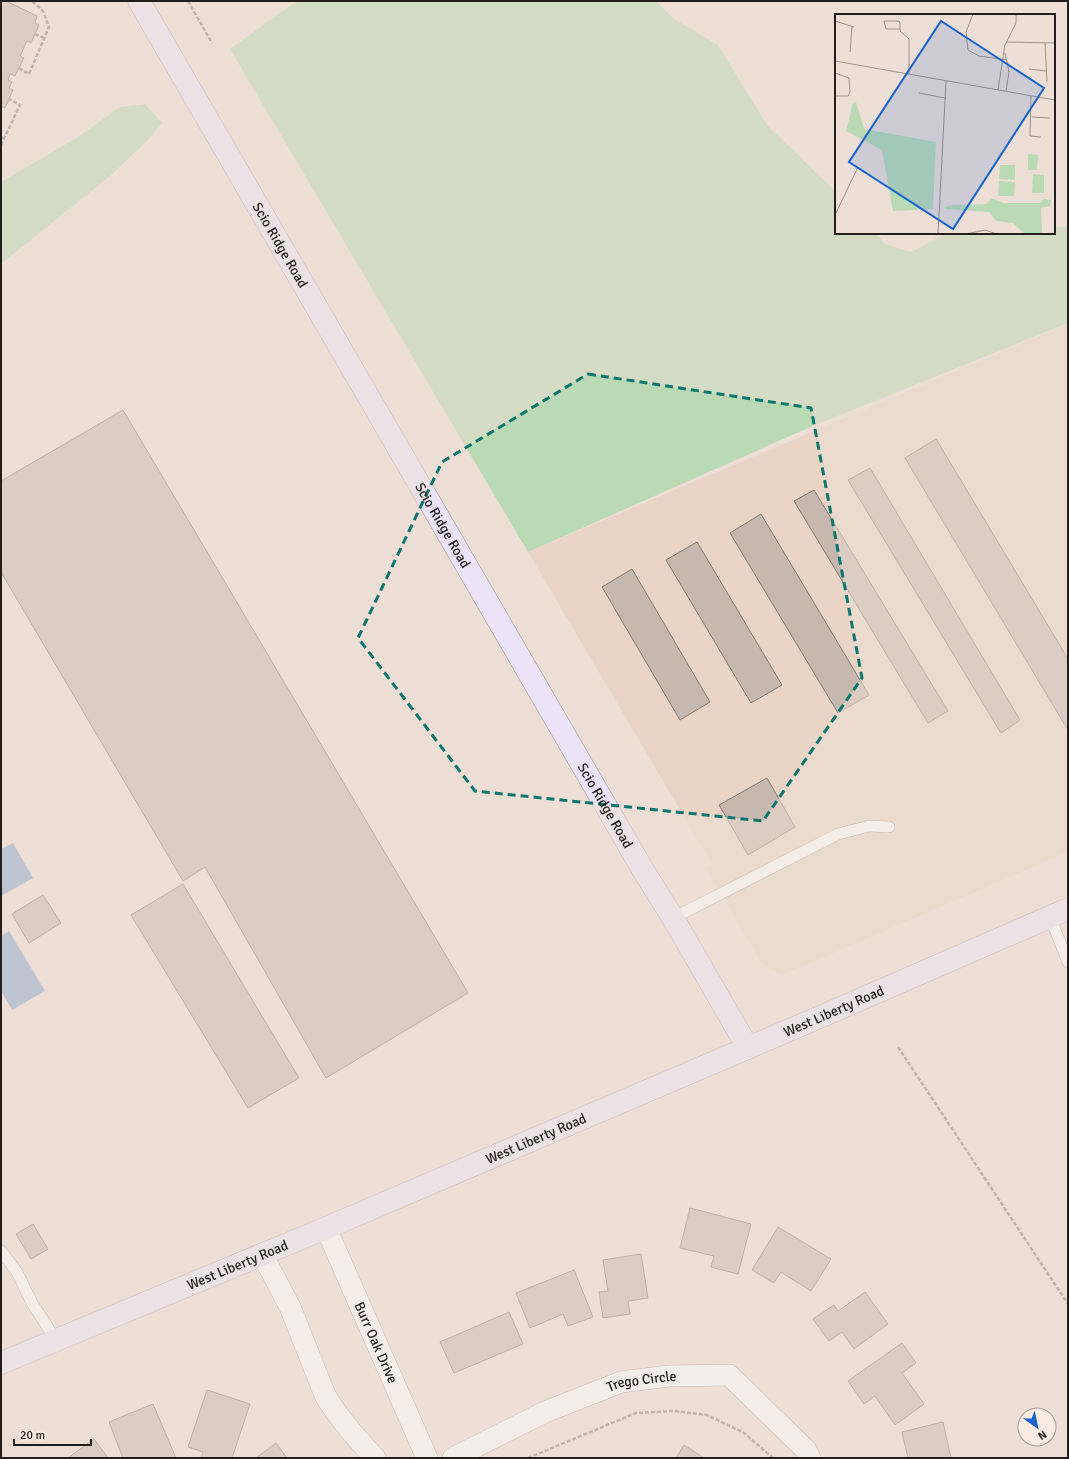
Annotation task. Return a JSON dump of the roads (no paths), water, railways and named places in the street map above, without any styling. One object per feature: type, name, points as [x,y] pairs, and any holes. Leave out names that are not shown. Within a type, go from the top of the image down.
[{"type":"street","name":"Scio Ridge Road","points":[[140,1],[643,870],[673,918],[748,1048]]},
{"type":"street","name":"West Liberty Road","points":[[1,1363],[326,1228],[748,1048],[1059,913]]},
{"type":"street","name":"Burr Oak Drive","points":[[326,1228],[426,1458]]},
{"type":"street","points":[[262,1254],[290,1307],[325,1394],[332,1407],[374,1458]]},
{"type":"street","name":"Trego Circle","points":[[453,1458],[545,1412],[621,1382],[669,1376],[729,1375],[806,1450],[810,1458]]},
{"type":"lane","points":[[673,918],[838,834],[869,826],[889,827]]},
{"type":"lane","points":[[1059,913],[1068,962]]},
{"type":"lane","points":[[1,1250],[17,1272],[32,1303],[56,1340]]},
{"type":"water","points":[[13,843],[33,878],[1,896],[1,849]]},
{"type":"water","points":[[9,931],[45,991],[12,1010],[1,991],[1,936]]}]
